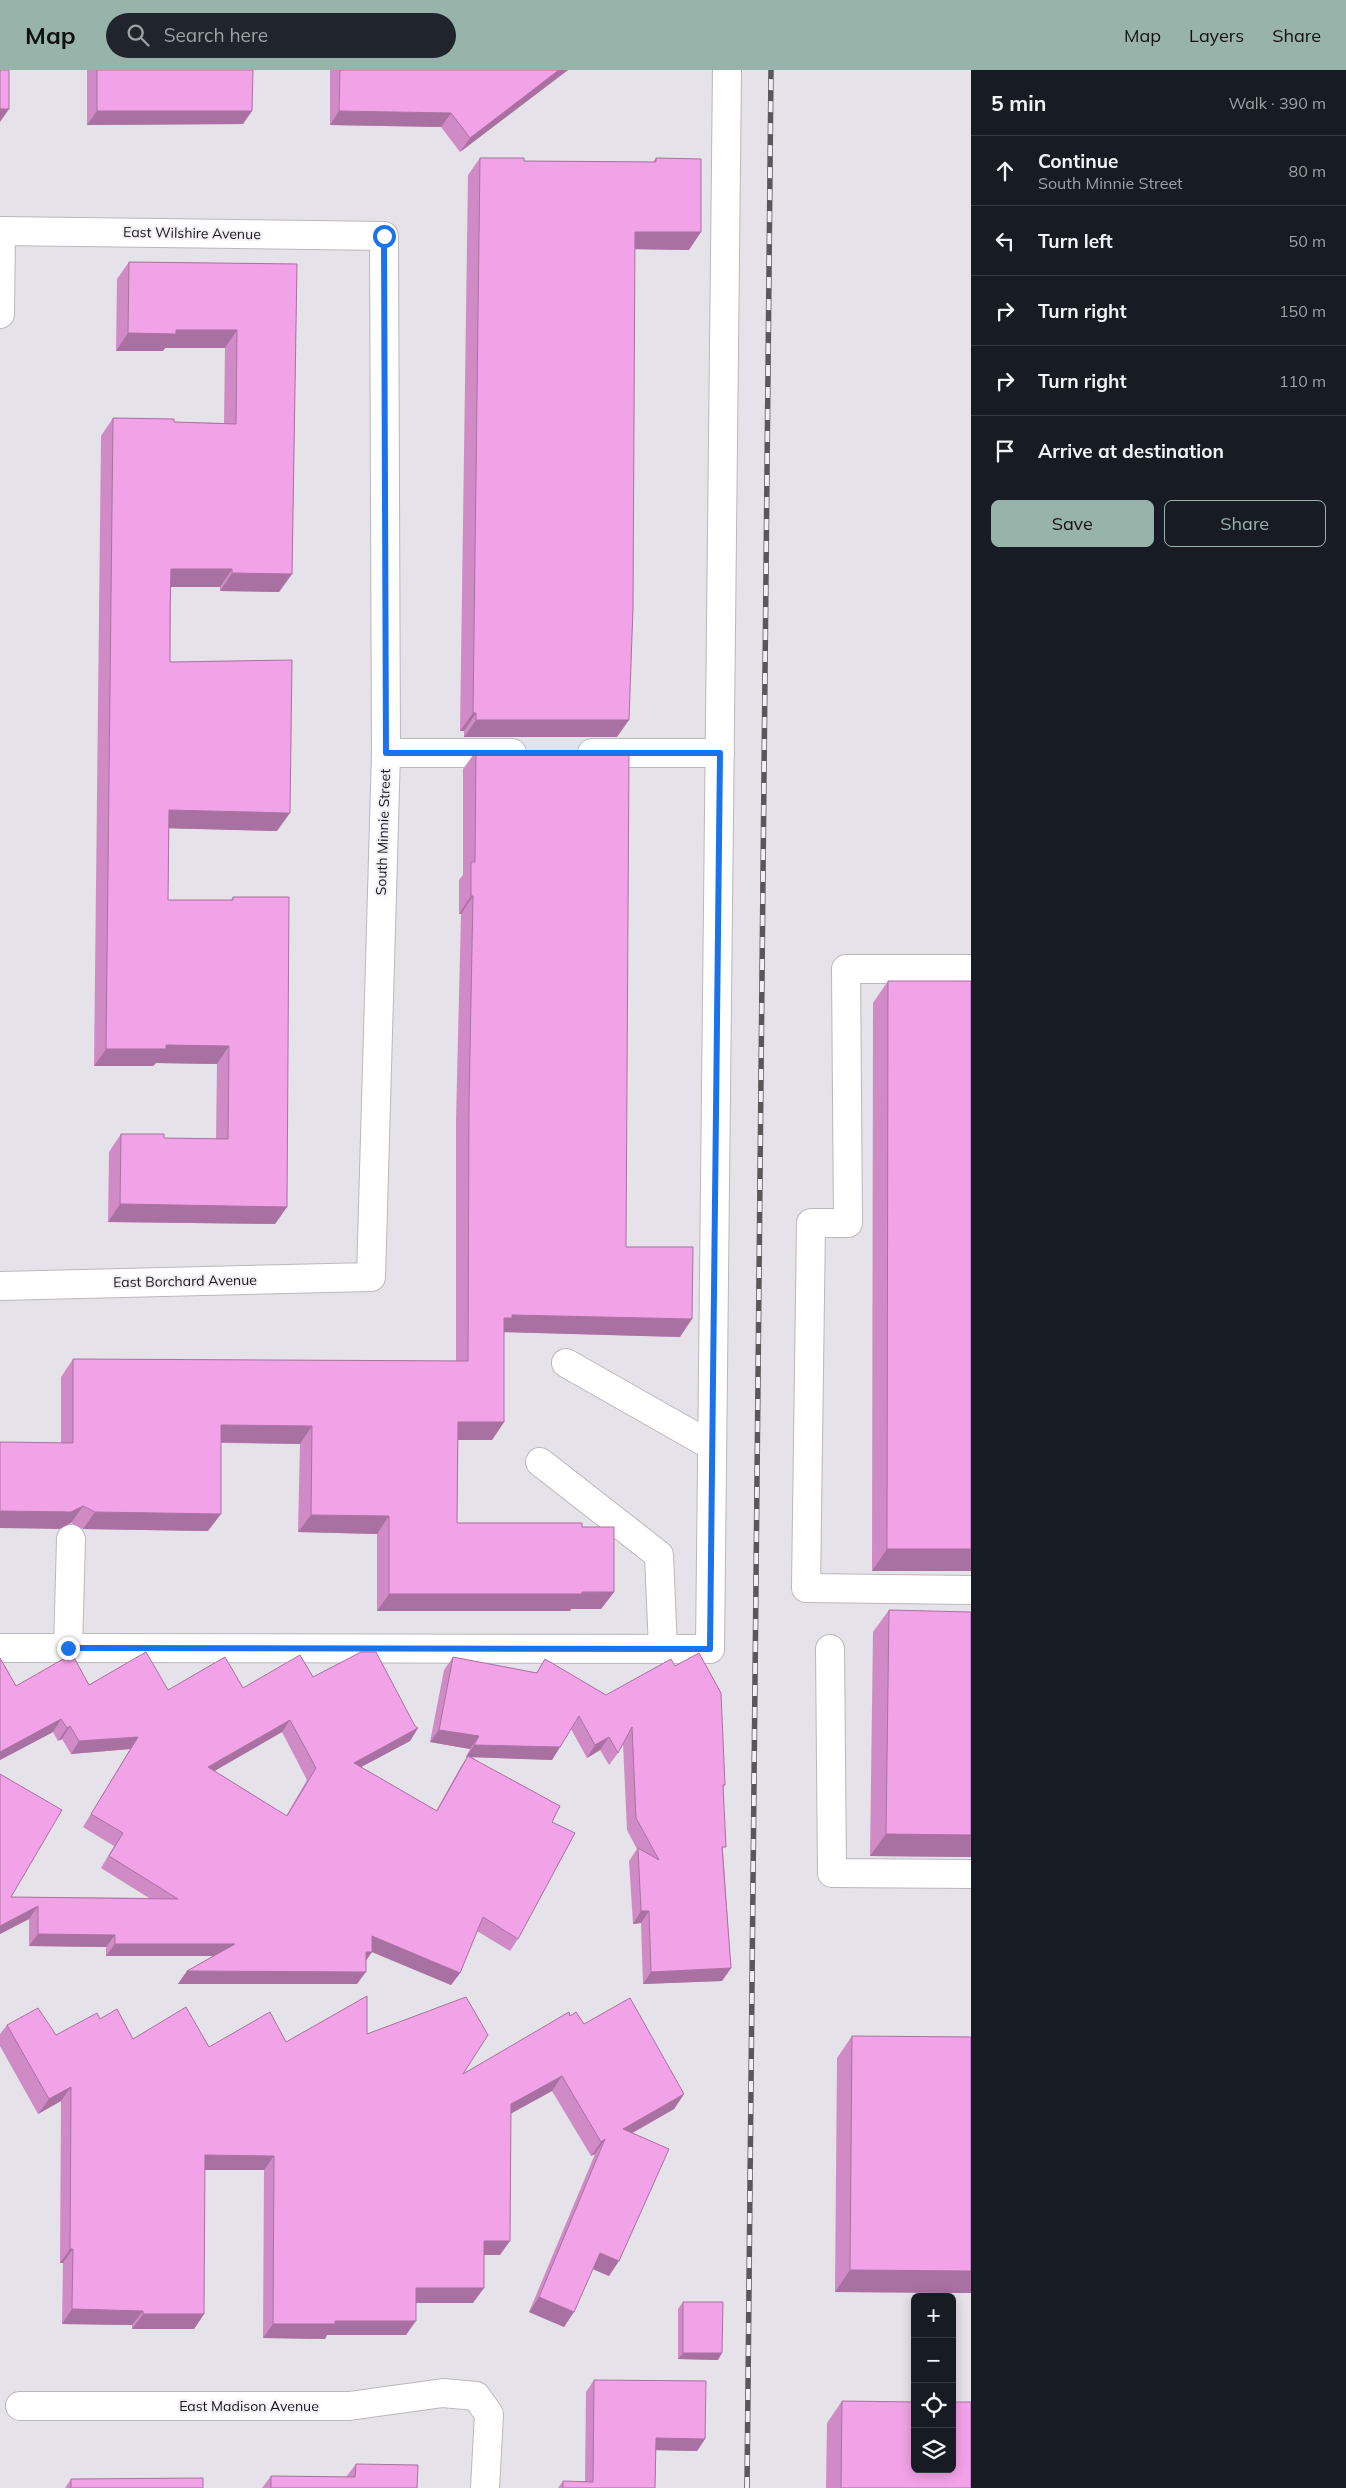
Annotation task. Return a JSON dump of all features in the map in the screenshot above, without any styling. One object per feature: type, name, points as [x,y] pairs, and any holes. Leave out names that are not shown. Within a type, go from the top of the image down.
[{"type":"street","points":[[0,1648],[710,1649],[727,70]]},
{"type":"street","points":[[0,314],[1,231]]},
{"type":"street","name":"East Wilshire Avenue","points":[[1,231],[384,236]]},
{"type":"street","name":"South Minnie Street","points":[[371,1277],[386,753],[384,236]]},
{"type":"street","points":[[386,753],[534,753]]},
{"type":"street","points":[[564,753],[720,753]]},
{"type":"street","points":[[971,969],[846,969],[848,1223],[811,1223],[806,1588],[971,1590]]},
{"type":"street","name":"East Borchard Avenue","points":[[0,1286],[371,1277]]},
{"type":"street","points":[[566,1363],[712,1446]]},
{"type":"street","points":[[540,1462],[659,1555],[663,1649]]},
{"type":"street","points":[[68,1648],[71,1539]]},
{"type":"street","points":[[830,1649],[832,1873],[971,1874]]},
{"type":"street","name":"East Madison Avenue","points":[[20,2406],[349,2406],[443,2393],[476,2396],[489,2414],[485,2488]]},
{"type":"building","points":[[0,70],[9,70],[9,109],[0,109]]},
{"type":"building","points":[[97,70],[253,70],[252,111],[97,111]]},
{"type":"building","points":[[340,70],[559,70],[470,138],[451,113],[339,111]]},
{"type":"building","points":[[480,158],[524,158],[524,161],[656,162],[656,158],[701,159],[701,232],[635,232],[633,608],[629,720],[476,720],[476,713],[473,713]]},
{"type":"building","points":[[129,262],[297,264],[292,574],[232,573],[232,569],[171,569],[170,609],[170,662],[292,660],[290,813],[169,810],[168,900],[233,900],[233,897],[289,897],[287,1207],[120,1204],[121,1134],[164,1134],[164,1138],[228,1139],[229,1046],[166,1045],[166,1049],[106,1049],[113,418],[174,419],[174,422],[236,424],[237,330],[176,330],[176,334],[128,333]]},
{"type":"building","points":[[476,751],[629,751],[626,1247],[693,1247],[692,1319],[512,1315],[512,1318],[504,1318],[504,1422],[458,1422],[457,1523],[582,1523],[582,1527],[614,1527],[614,1592],[582,1592],[582,1594],[389,1594],[389,1516],[311,1515],[312,1426],[221,1425],[221,1514],[95,1512],[83,1506],[71,1512],[0,1511],[0,1442],[73,1443],[73,1359],[468,1361],[469,1102],[473,896],[471,896],[471,862],[475,862]]},
{"type":"building","points":[[888,981],[971,981],[971,1549],[887,1549]]},
{"type":"building","points":[[889,1610],[971,1612],[971,1835],[886,1834]]},
{"type":"building","points":[[146,1652],[168,1690],[225,1657],[243,1688],[300,1655],[313,1677],[361,1652],[376,1652],[415,1726],[418,1728],[354,1763],[437,1811],[468,1756],[560,1806],[552,1822],[575,1833],[518,1939],[483,1917],[460,1973],[372,1936],[372,1952],[366,1952],[366,1972],[187,1971],[235,1944],[115,1944],[115,1935],[38,1934],[38,1906],[0,1926],[0,1774],[62,1810],[11,1897],[178,1899],[109,1856],[123,1833],[91,1814],[138,1737],[79,1741],[70,1726],[67,1728],[61,1719],[0,1752],[0,1658],[16,1686],[72,1654],[89,1685]],"holes":[[[290,1720],[316,1768],[287,1816],[208,1767]]]},
{"type":"building","points":[[699,1653],[721,1693],[726,1847],[722,1847],[731,1968],[651,1972],[649,1911],[641,1911],[638,1848],[659,1860],[636,1818],[632,1727],[618,1753],[609,1737],[595,1745],[579,1716],[560,1747],[474,1745],[479,1736],[439,1730],[453,1657],[537,1673],[545,1659],[606,1695],[671,1659],[675,1666]]},
{"type":"building","points":[[367,1996],[367,2034],[466,1997],[488,2035],[463,2074],[569,2012],[570,2016],[576,2012],[584,2024],[630,1998],[684,2094],[623,2129],[669,2149],[619,2261],[600,2253],[574,2312],[539,2297],[605,2139],[601,2142],[562,2076],[511,2104],[510,2241],[484,2241],[484,2288],[416,2288],[416,2321],[335,2321],[335,2324],[273,2324],[274,2156],[205,2155],[204,2314],[143,2314],[143,2311],[72,2309],[73,2249],[70,2249],[71,2087],[49,2099],[7,2025],[38,2008],[56,2035],[97,2013],[100,2019],[117,2009],[133,2039],[186,2007],[209,2047],[270,2012],[286,2042]]},
{"type":"building","points":[[852,2036],[971,2037],[971,2271],[850,2270]]},
{"type":"building","points":[[683,2302],[723,2302],[722,2353],[683,2353]]},
{"type":"building","points":[[594,2380],[706,2381],[705,2439],[656,2438],[655,2488],[563,2488],[563,2481],[593,2482]]},
{"type":"building","points":[[842,2401],[911,2402],[911,2473],[956,2473],[956,2402],[971,2402],[971,2488],[841,2488]]},
{"type":"building","points":[[356,2464],[418,2465],[417,2488],[271,2488],[271,2476],[355,2477]]},
{"type":"building","points":[[203,2478],[203,2488],[71,2488],[71,2479]]},
{"type":"railway","points":[[747,2488],[771,70]]},
{"type":"route","points":[[68,1648],[710,1649],[720,753],[386,753],[384,236]]}]
